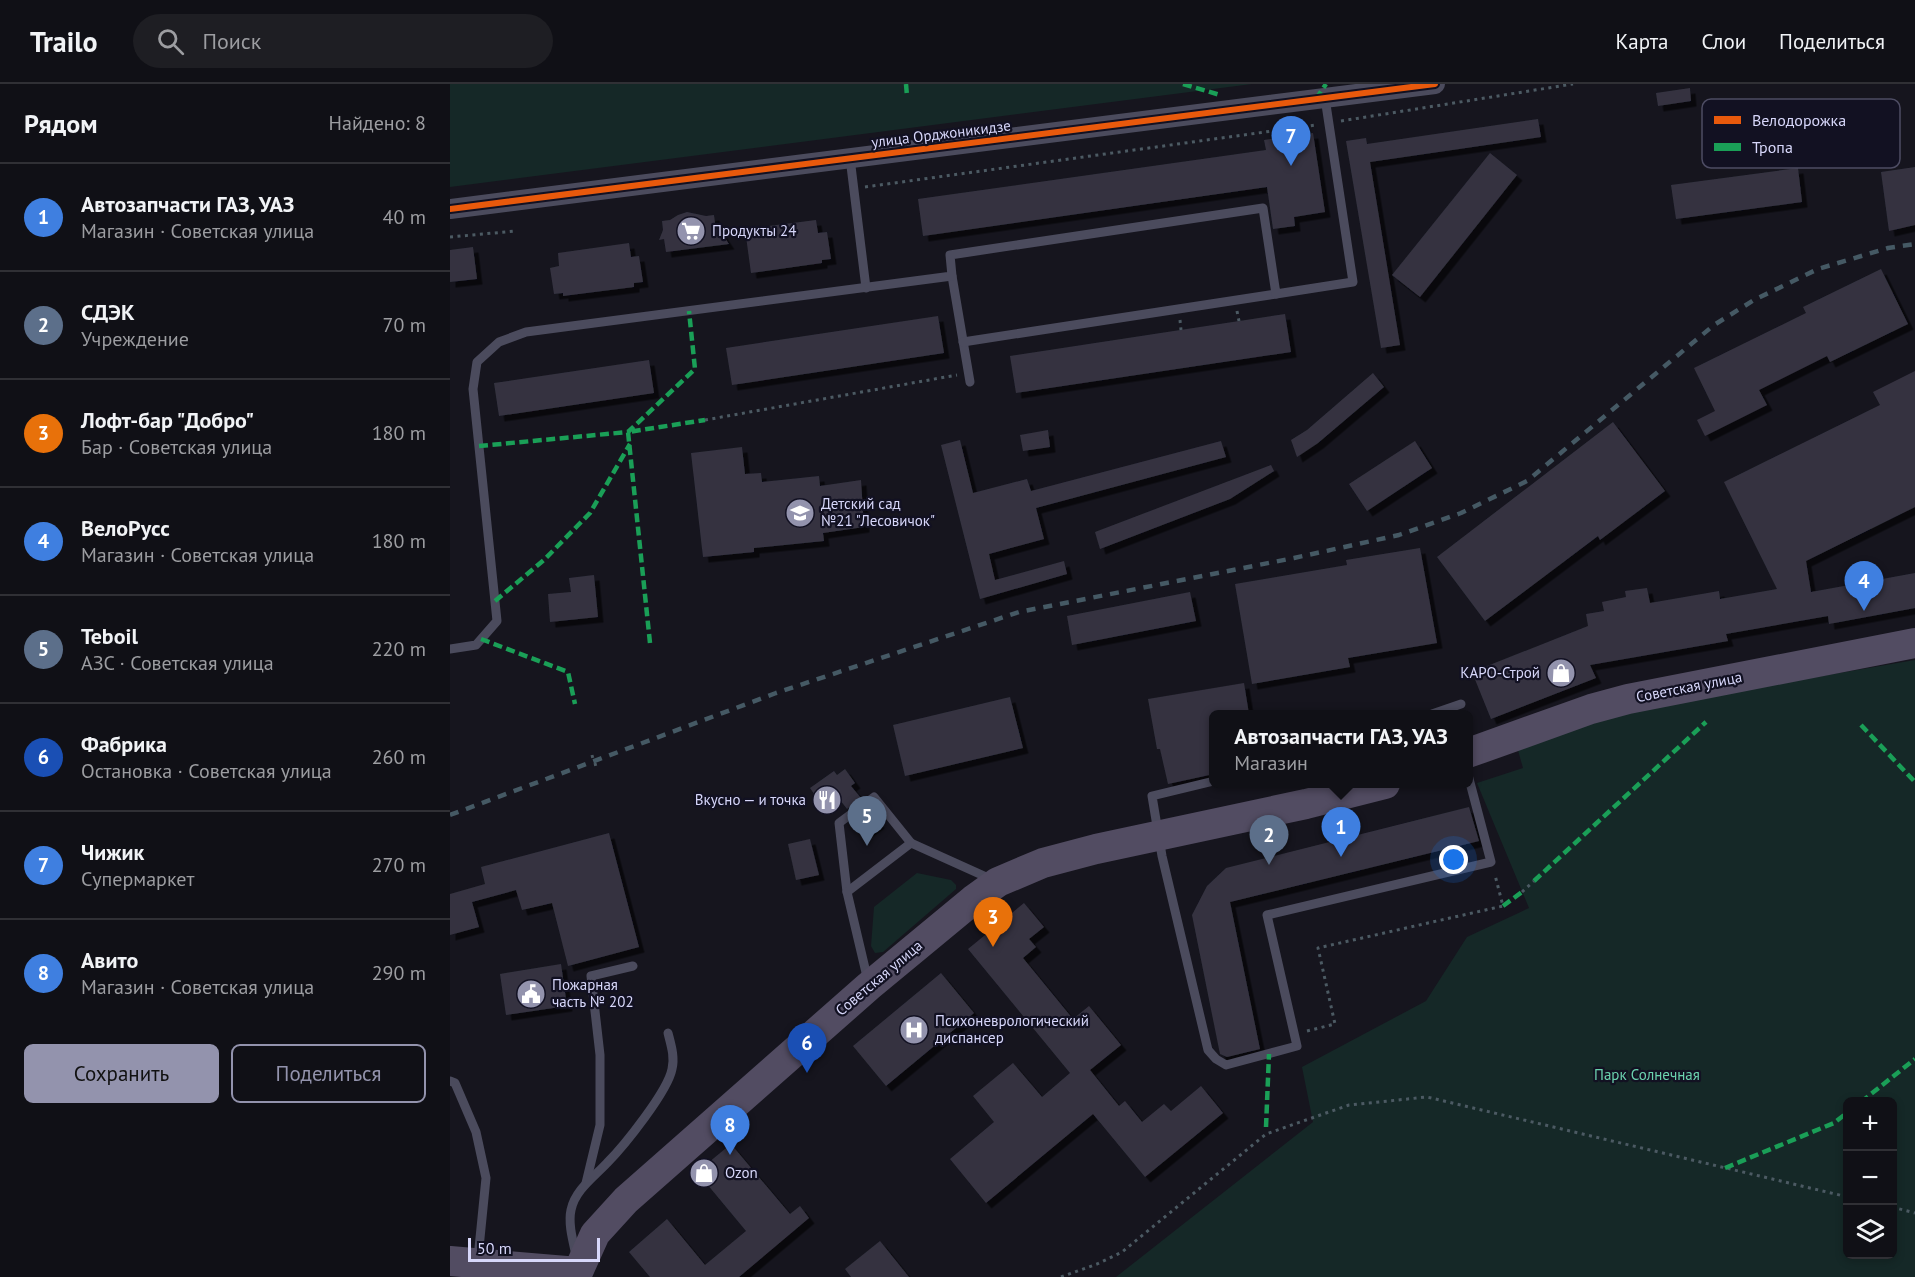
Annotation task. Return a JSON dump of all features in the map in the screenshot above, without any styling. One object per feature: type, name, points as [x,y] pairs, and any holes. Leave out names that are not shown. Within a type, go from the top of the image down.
[{"type":"main road","name":"Советская улица","points":[[1473,751],[1591,709],[1628,699],[1915,643]]},
{"type":"main road","name":"Советская улица","points":[[578,1272],[595,1234],[626,1200],[869,986],[978,895],[998,882],[1043,863],[1158,835],[1306,804],[1366,788]]},
{"type":"main road","points":[[464,1262],[578,1272]]},
{"type":"street","name":"улица Орджоникидзе","points":[[450,209],[1435,84]]},
{"type":"lane","points":[[963,342],[1353,282],[1325,98]]},
{"type":"lane","points":[[850,158],[866,288]]},
{"type":"lane","points":[[969,378],[950,255],[1263,208],[1276,294]]},
{"type":"lane","points":[[450,649],[476,645],[497,621],[473,389],[477,362],[499,342],[526,332],[952,276]]},
{"type":"lane","points":[[1444,710],[1461,704]]},
{"type":"lane","points":[[1209,782],[1152,796],[1158,835],[1208,1050],[1226,1065],[1297,1046],[1267,915],[1491,862],[1471,788]]},
{"type":"lane","points":[[869,986],[848,892],[839,823],[874,796],[910,843],[998,882]]},
{"type":"lane","points":[[848,892],[910,843]]},
{"type":"lane","points":[[586,1184],[600,1125],[600,1055],[591,976],[633,966]]},
{"type":"lane","points":[[578,1272],[570,1218],[571,1208],[586,1184],[622,1147],[669,1082],[674,1060],[668,1033]]},
{"type":"lane","points":[[450,1081],[455,1083],[476,1132],[486,1178],[464,1262]]},
{"type":"path","points":[[854,188],[1329,123],[1573,84]]},
{"type":"path","points":[[450,237],[516,231]]},
{"type":"path","points":[[705,420],[969,378]]},
{"type":"path","points":[[1294,1034],[1335,1024],[1318,948],[1503,906],[1491,862]]},
{"type":"path","points":[[1522,892],[1534,880]]},
{"type":"path","points":[[1061,1277],[1122,1252],[1266,1134],[1349,1105],[1427,1097],[1843,1196]]},
{"type":"path","points":[[1266,1127],[1266,1134]]},
{"type":"path","points":[[1897,1208],[1915,1213]]},
{"type":"green space","points":[[450,84],[1252,84],[450,187]]},
{"type":"green space","name":"Парк Солнечная","points":[[1915,660],[1915,1277],[1116,1277],[1313,1122],[1302,1067],[1426,1001],[1467,937],[1529,908],[1477,783],[1523,768],[1517,747],[1647,706]]},
{"type":"green space","points":[[917,873],[951,880],[956,885],[956,889],[883,952],[875,953],[871,946],[874,907]]},
{"type":"building","points":[[1690,88],[1691,101],[1658,106],[1656,93]]},
{"type":"building","points":[[1538,119],[1541,137],[1370,162],[1400,345],[1381,348],[1346,141],[1366,138],[1367,144]]},
{"type":"building","points":[[1313,133],[1325,212],[1294,217],[1295,226],[1273,229],[1267,187],[923,236],[918,199],[1266,150],[1264,140]]},
{"type":"building","points":[[1490,153],[1517,175],[1420,297],[1392,275]]},
{"type":"building","points":[[1915,167],[1915,225],[1889,231],[1881,172]]},
{"type":"building","points":[[1798,168],[1802,202],[1676,219],[1671,185]]},
{"type":"building","points":[[687,212],[706,216],[714,215],[715,223],[729,244],[666,252],[664,239],[659,240],[663,230],[662,221]]},
{"type":"building","points":[[816,220],[818,233],[827,232],[831,259],[822,260],[822,263],[751,273],[745,229]]},
{"type":"building","points":[[629,243],[631,257],[639,256],[643,282],[634,283],[634,287],[563,296],[563,293],[554,294],[550,268],[559,266],[558,253]]},
{"type":"building","points":[[473,247],[477,279],[450,282],[450,250]]},
{"type":"building","points":[[1881,269],[1908,324],[1830,362],[1827,356],[1759,390],[1767,405],[1705,436],[1697,420],[1715,411],[1694,368],[1806,313],[1803,307]]},
{"type":"building","points":[[1285,314],[1291,352],[1016,393],[1010,356]]},
{"type":"building","points":[[938,316],[944,353],[732,385],[726,348]]},
{"type":"building","points":[[649,360],[654,393],[499,416],[494,383]]},
{"type":"building","points":[[1915,371],[1915,507],[1806,561],[1811,592],[1915,573],[1915,608],[1829,624],[1828,616],[1726,634],[1728,641],[1590,665],[1596,678],[1491,719],[1472,672],[1588,626],[1586,614],[1604,611],[1602,602],[1626,597],[1625,591],[1647,588],[1650,603],[1719,591],[1720,599],[1777,589],[1724,482],[1880,405],[1873,392]]},
{"type":"building","points":[[1373,373],[1384,387],[1318,443],[1297,457],[1291,440],[1307,430]]},
{"type":"building","points":[[1613,422],[1665,491],[1600,540],[1598,536],[1485,621],[1437,557]]},
{"type":"building","points":[[1048,430],[1050,447],[1023,451],[1020,435]]},
{"type":"building","points":[[960,440],[973,493],[1027,479],[1031,491],[1221,441],[1226,457],[1036,508],[1044,539],[989,554],[995,580],[1064,561],[1067,574],[980,599],[941,445]]},
{"type":"building","points":[[1415,441],[1432,468],[1367,511],[1349,484]]},
{"type":"building","points":[[742,447],[745,474],[761,473],[762,482],[819,476],[820,486],[861,480],[864,527],[823,533],[824,541],[754,548],[754,552],[703,557],[691,453]]},
{"type":"building","points":[[1271,465],[1274,471],[1230,499],[1100,549],[1095,532]]},
{"type":"building","points":[[1420,548],[1437,643],[1348,658],[1350,667],[1252,684],[1235,584],[1347,565],[1346,560]]},
{"type":"building","points":[[594,575],[598,617],[550,622],[548,594],[571,592],[569,578]]},
{"type":"building","points":[[1190,592],[1196,621],[1072,645],[1067,616]]},
{"type":"building","points":[[1244,683],[1248,710],[1209,710],[1209,775],[1168,784],[1160,749],[1157,749],[1148,699]]},
{"type":"building","points":[[1010,697],[1023,748],[905,776],[893,725]]},
{"type":"building","points":[[845,769],[855,783],[851,786],[861,798],[847,809],[837,796],[823,807],[810,788],[834,771],[837,775]]},
{"type":"building","points":[[1469,807],[1479,841],[1230,902],[1260,1049],[1227,1057],[1220,1054],[1192,915],[1207,886],[1226,868]]},
{"type":"building","points":[[869,809],[879,823],[865,833],[855,820]]},
{"type":"building","points":[[609,833],[639,947],[568,966],[552,903],[522,910],[516,890],[472,902],[479,927],[450,935],[450,894],[485,884],[481,867]]},
{"type":"building","points":[[810,839],[819,875],[796,880],[788,844]]},
{"type":"building","points":[[1024,903],[1044,927],[1029,939],[1036,947],[1023,958],[1073,1019],[1089,1006],[1121,1045],[1090,1070],[1119,1106],[1125,1101],[1142,1122],[1164,1104],[1171,1111],[1201,1086],[1223,1113],[1145,1177],[1093,1114],[986,1203],[950,1159],[994,1122],[973,1096],[1013,1063],[1042,1097],[1070,1073],[968,949]]},
{"type":"building","points":[[561,964],[567,1006],[506,1015],[500,974]]},
{"type":"building","name":"Психоневрологический диспансер","points":[[941,973],[974,1013],[886,1086],[853,1046]]},
{"type":"building","points":[[731,1144],[790,1214],[800,1206],[809,1218],[739,1277],[650,1277],[629,1252],[667,1219],[705,1265],[746,1231],[697,1172]]},
{"type":"building","points":[[880,1241],[909,1277],[851,1277],[845,1269]]},
{"type":"railway","points":[[450,815],[776,693],[1019,612],[1399,535],[1461,513],[1527,481],[1714,325],[1754,300],[1818,269],[1888,248],[1915,244]]},
{"type":"marked path","points":[[906,84],[907,96]]},
{"type":"marked path","points":[[1183,84],[1220,95]]},
{"type":"marked path","points":[[1316,99],[1326,84]]},
{"type":"marked path","points":[[479,446],[628,432],[695,369],[689,311]]},
{"type":"marked path","points":[[650,643],[628,432],[705,420]]},
{"type":"marked path","points":[[495,601],[544,560],[590,513],[630,444]]},
{"type":"marked path","points":[[481,639],[568,672],[575,704]]},
{"type":"marked path","points":[[1534,881],[1706,722]]},
{"type":"marked path","points":[[1861,725],[1915,782]]},
{"type":"marked path","points":[[1503,906],[1522,892]]},
{"type":"marked path","points":[[1266,1127],[1269,1054]]},
{"type":"marked path","points":[[1867,1097],[1915,1059]]},
{"type":"marked path","points":[[1725,1168],[1834,1123],[1843,1116]]},
{"type":"cycle path","points":[[450,209],[1435,84]]},
{"type":"place","name":"Чижик","points":[[1291,166]]},
{"type":"place","name":"Продукты 24","points":[[691,231]]},
{"type":"place","name":"Детский сад №21 \"Лесовичок\"","points":[[800,513]]},
{"type":"place","name":"ВелоРусс","points":[[1864,611]]},
{"type":"place","name":"КАРО-Строй","points":[[1561,673]]},
{"type":"place","name":"Вкусно — и точка","points":[[827,800]]},
{"type":"place","name":"Teboil","points":[[867,846]]},
{"type":"place","name":"Автозапчасти ГАЗ, УАЗ","points":[[1341,857]]},
{"type":"place","name":"СДЭК","points":[[1269,865]]},
{"type":"place","name":"Лофт-бар \"Добро\"","points":[[993,947]]},
{"type":"place","name":"Пожарная часть № 202","points":[[531,994]]},
{"type":"place","name":"Психоневрологический диспансер","points":[[914,1030]]},
{"type":"place","name":"Фабрика","points":[[807,1073]]},
{"type":"place","name":"Авито","points":[[730,1155]]},
{"type":"place","name":"Ozon","points":[[704,1173]]}]
